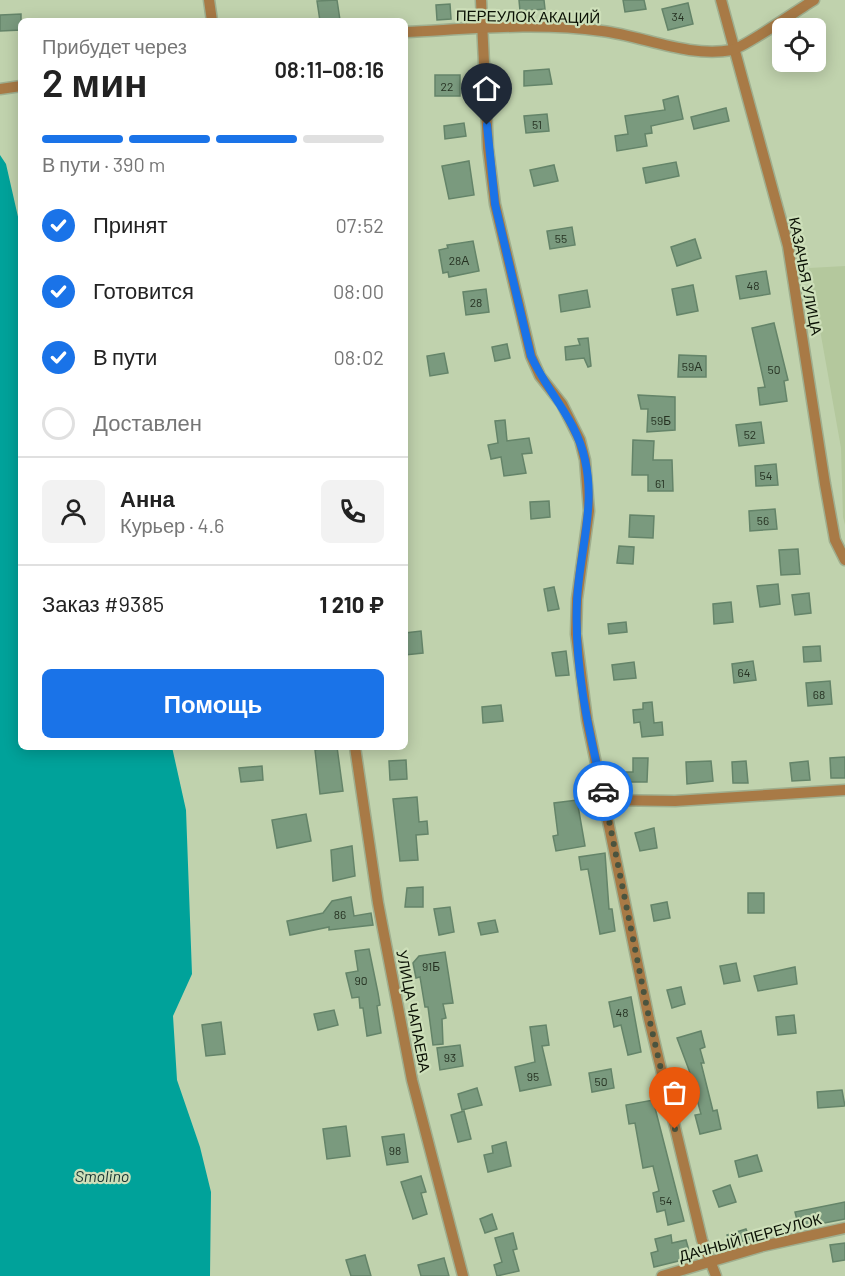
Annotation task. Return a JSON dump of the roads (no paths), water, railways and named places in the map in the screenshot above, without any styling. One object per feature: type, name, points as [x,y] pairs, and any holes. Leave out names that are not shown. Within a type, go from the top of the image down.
[{"type":"street","points":[[209,0],[212,18]]},
{"type":"street","points":[[481,0],[488,147],[495,204],[531,356],[540,376],[562,404],[580,440],[585,460],[589,510],[577,599],[576,634],[587,720],[649,1018],[702,1240],[716,1276]]},
{"type":"street","name":"КАЗАЧЬЯ УЛИЦА","points":[[721,0],[788,246],[835,540],[845,560]]},
{"type":"street","points":[[734,50],[814,0]]},
{"type":"street","name":"ПЕРЕУЛОК АКАЦИЙ","points":[[408,32],[483,28],[603,31],[653,44],[702,50],[734,50]]},
{"type":"street","points":[[0,89],[18,86]]},
{"type":"street","name":"УЛИЦА ЧАПАЕВА","points":[[355,750],[378,903],[412,1080],[463,1276]]},
{"type":"street","points":[[605,800],[675,801],[845,790]]},
{"type":"street","name":"ДАЧНЫЙ ПЕРЕУЛОК","points":[[662,1276],[711,1261],[845,1228]]},
{"type":"water","name":"Smolino","points":[[0,155],[6,164],[18,217],[18,750],[173,750],[186,810],[192,974],[173,1016],[177,1080],[200,1147],[211,1192],[210,1276],[0,1276]]}]
